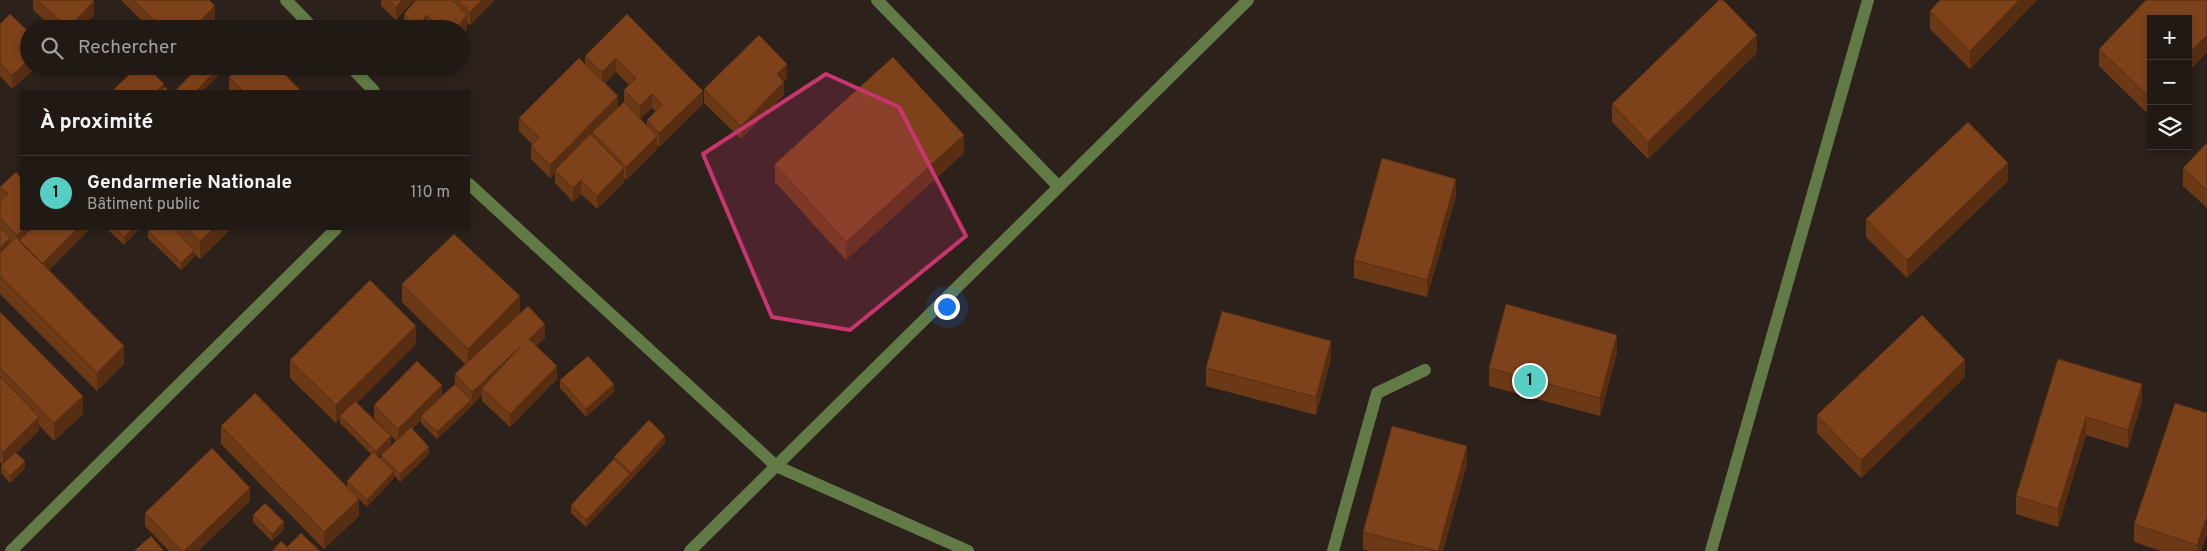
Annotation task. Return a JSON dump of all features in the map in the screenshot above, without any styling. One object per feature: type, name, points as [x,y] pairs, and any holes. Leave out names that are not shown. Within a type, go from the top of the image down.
[{"type":"street","points":[[286,0],[305,20]]},
{"type":"street","points":[[877,0],[1059,187]]},
{"type":"street","points":[[690,551],[1248,0]]},
{"type":"street","points":[[1711,551],[1868,0]]},
{"type":"street","points":[[359,75],[373,90]]},
{"type":"street","points":[[470,185],[776,466],[968,551]]},
{"type":"street","points":[[11,551],[335,230]]},
{"type":"street","points":[[1333,551],[1377,393],[1425,370]]},
{"type":"highlighted area","points":[[826,74],[899,107],[966,236],[850,330],[772,317],[703,154]]},
{"type":"building","points":[[37,0],[94,1],[76,20],[59,20]]},
{"type":"building","points":[[134,0],[209,0],[215,6],[201,20],[154,20]]},
{"type":"building","points":[[389,0],[402,0],[396,7]]},
{"type":"building","points":[[416,0],[452,0],[467,15],[463,20],[431,20],[427,15],[423,20],[409,20],[404,14]]},
{"type":"building","points":[[457,0],[482,0],[470,12]]},
{"type":"building","points":[[1719,0],[1723,0],[1757,35],[1648,142],[1612,104]]},
{"type":"building","points":[[1940,0],[2019,0],[1970,51],[1930,11]]},
{"type":"building","points":[[2146,0],[2207,0],[2207,35],[2192,50],[2192,15],[2147,15],[2147,95],[2099,49]]},
{"type":"building","points":[[10,14],[20,23],[20,68],[12,75],[0,63],[0,24]]},
{"type":"building","points":[[627,14],[703,91],[659,133],[647,120],[662,105],[652,94],[640,106],[624,90],[636,78],[616,58],[602,72],[585,56]]},
{"type":"building","points":[[759,35],[787,64],[777,74],[784,82],[741,126],[704,89]]},
{"type":"building","points":[[893,57],[964,135],[846,242],[775,164]]},
{"type":"building","points":[[579,58],[618,96],[550,165],[531,146],[539,137],[519,118]]},
{"type":"building","points":[[129,75],[155,75],[164,84],[158,90],[113,90]]},
{"type":"building","points":[[190,75],[211,75],[197,90],[176,90]]},
{"type":"building","points":[[231,75],[286,75],[300,90],[240,90],[229,77]]},
{"type":"building","points":[[624,102],[657,136],[626,167],[592,132]]},
{"type":"building","points":[[1968,122],[2008,163],[1907,260],[1866,219]]},
{"type":"building","points":[[590,134],[624,168],[597,196],[581,180],[573,188],[555,170]]},
{"type":"building","points":[[2207,143],[2207,190],[2183,168]]},
{"type":"building","points":[[1382,158],[1456,179],[1427,280],[1354,260]]},
{"type":"building","points":[[16,172],[20,177],[20,230],[23,230],[17,235],[0,218],[0,202],[8,194],[0,187]]},
{"type":"building","points":[[0,227],[10,238],[0,248]]},
{"type":"building","points":[[30,230],[76,230],[42,264],[19,241]]},
{"type":"building","points":[[116,230],[131,230],[124,237]]},
{"type":"building","points":[[175,230],[194,250],[181,263],[148,231]]},
{"type":"building","points":[[188,230],[212,230],[200,241]]},
{"type":"building","points":[[454,234],[520,296],[468,349],[402,284]]},
{"type":"building","points":[[16,237],[124,346],[97,373],[0,276],[0,253]]},
{"type":"building","points":[[370,280],[416,326],[336,405],[290,360]]},
{"type":"building","points":[[1506,304],[1617,335],[1600,398],[1489,368]]},
{"type":"building","points":[[528,306],[545,324],[529,339],[557,366],[510,414],[482,388],[520,347],[472,392],[455,374]]},
{"type":"building","points":[[1222,311],[1331,341],[1316,397],[1206,368]]},
{"type":"building","points":[[0,312],[83,396],[54,423],[0,368]]},
{"type":"building","points":[[1922,315],[1965,360],[1861,460],[1817,415]]},
{"type":"building","points":[[588,356],[614,384],[586,409],[560,380]]},
{"type":"building","points":[[2058,359],[2142,384],[2128,430],[2086,417],[2058,509],[2016,496]]},
{"type":"building","points":[[417,361],[442,385],[398,429],[374,405]]},
{"type":"building","points":[[0,377],[39,417],[3,452],[0,448]]},
{"type":"building","points":[[455,384],[471,400],[437,432],[421,416]]},
{"type":"building","points":[[255,393],[359,499],[324,532],[221,426]]},
{"type":"building","points":[[355,401],[391,436],[376,451],[340,416]]},
{"type":"building","points":[[2175,403],[2207,413],[2207,516],[2197,545],[2134,524]]},
{"type":"building","points":[[649,420],[665,436],[631,473],[614,457]]},
{"type":"building","points":[[1392,426],[1467,446],[1438,551],[1363,532]]},
{"type":"building","points":[[411,427],[429,447],[400,474],[381,455]]},
{"type":"building","points":[[212,448],[250,488],[182,551],[145,513]]},
{"type":"building","points":[[15,452],[25,461],[10,476],[1,466]]},
{"type":"building","points":[[373,452],[394,471],[367,500],[347,481]]},
{"type":"building","points":[[614,459],[630,474],[586,520],[571,505]]},
{"type":"building","points":[[265,503],[284,522],[272,534],[253,515]]},
{"type":"building","points":[[301,533],[320,551],[291,551],[287,547]]},
{"type":"building","points":[[151,536],[164,551],[134,551]]},
{"type":"building","points":[[281,541],[291,551],[272,551]]},
{"type":"place","name":"Gendarmerie Nationale","points":[[1530,381]]}]
